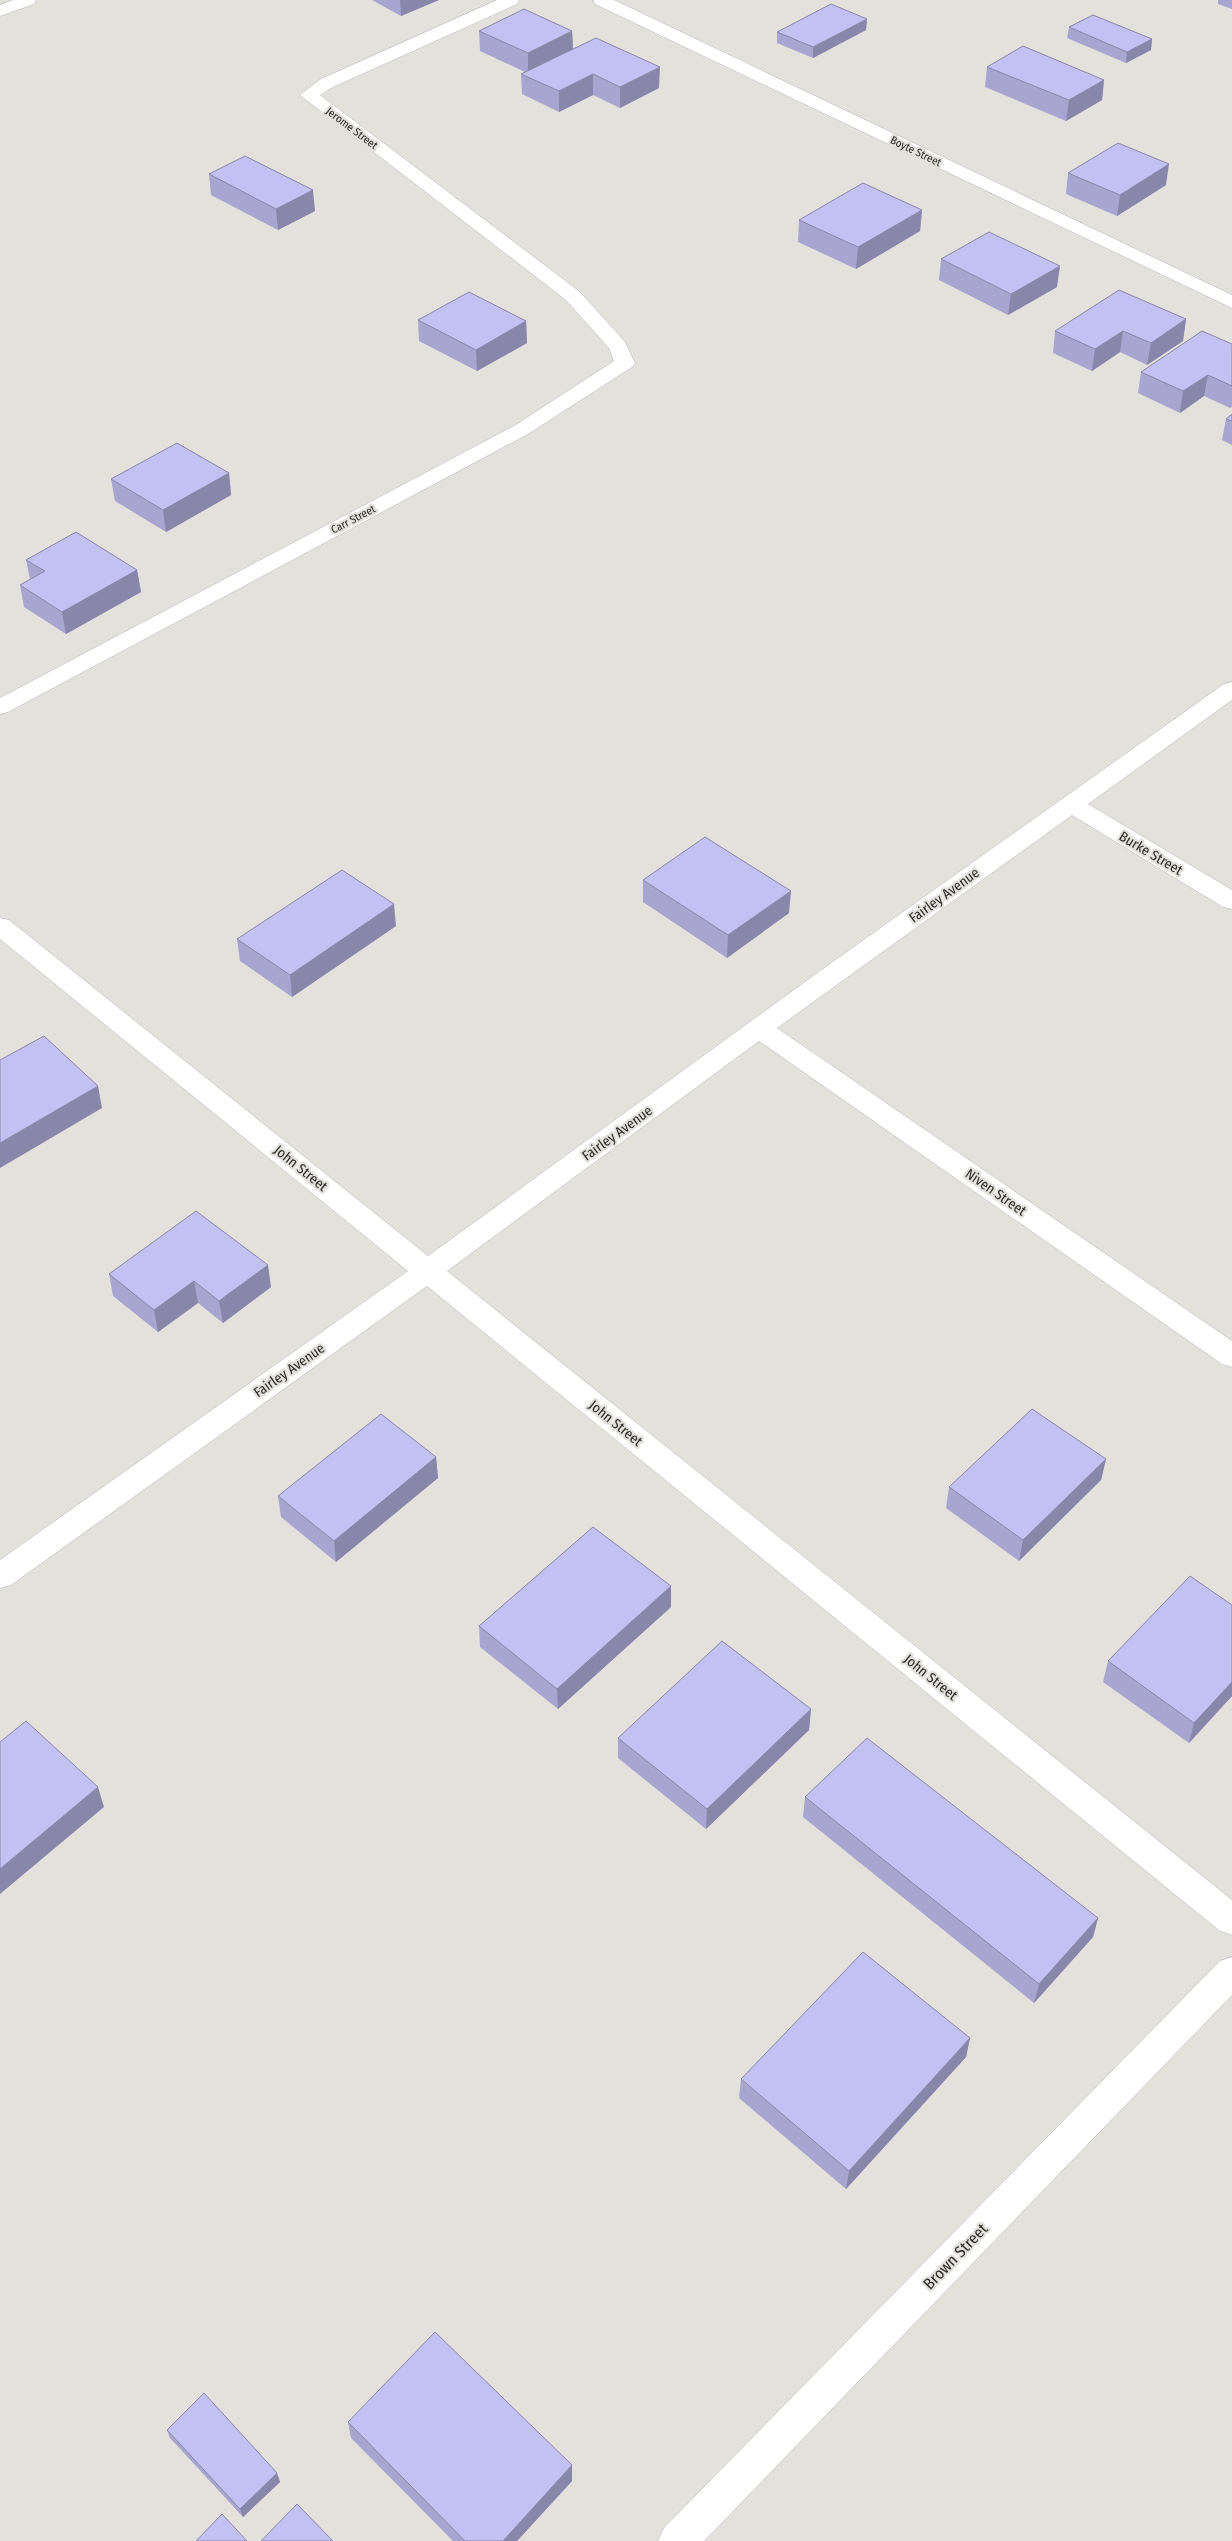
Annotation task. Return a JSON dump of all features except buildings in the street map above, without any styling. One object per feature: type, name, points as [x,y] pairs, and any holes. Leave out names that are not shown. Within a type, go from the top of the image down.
[{"type":"street","points":[[0,11],[28,0]]},
{"type":"street","name":"Jerome Street","points":[[511,0],[326,83],[309,95],[573,296]]},
{"type":"street","name":"Boyte Street","points":[[601,0],[1232,302]]},
{"type":"street","name":"Carr Street","points":[[0,707],[522,430],[625,363],[618,346],[573,296]]},
{"type":"street","name":"Fairley Avenue","points":[[0,1576],[428,1271],[759,1028],[1232,688]]},
{"type":"street","name":"Burke Street","points":[[1071,804],[1232,901]]},
{"type":"street","name":"John Street","points":[[0,926],[1232,1920]]},
{"type":"street","name":"Niven Street","points":[[759,1028],[1232,1356]]},
{"type":"street","name":"Brown Street","points":[[677,2541],[1232,1972]]}]
